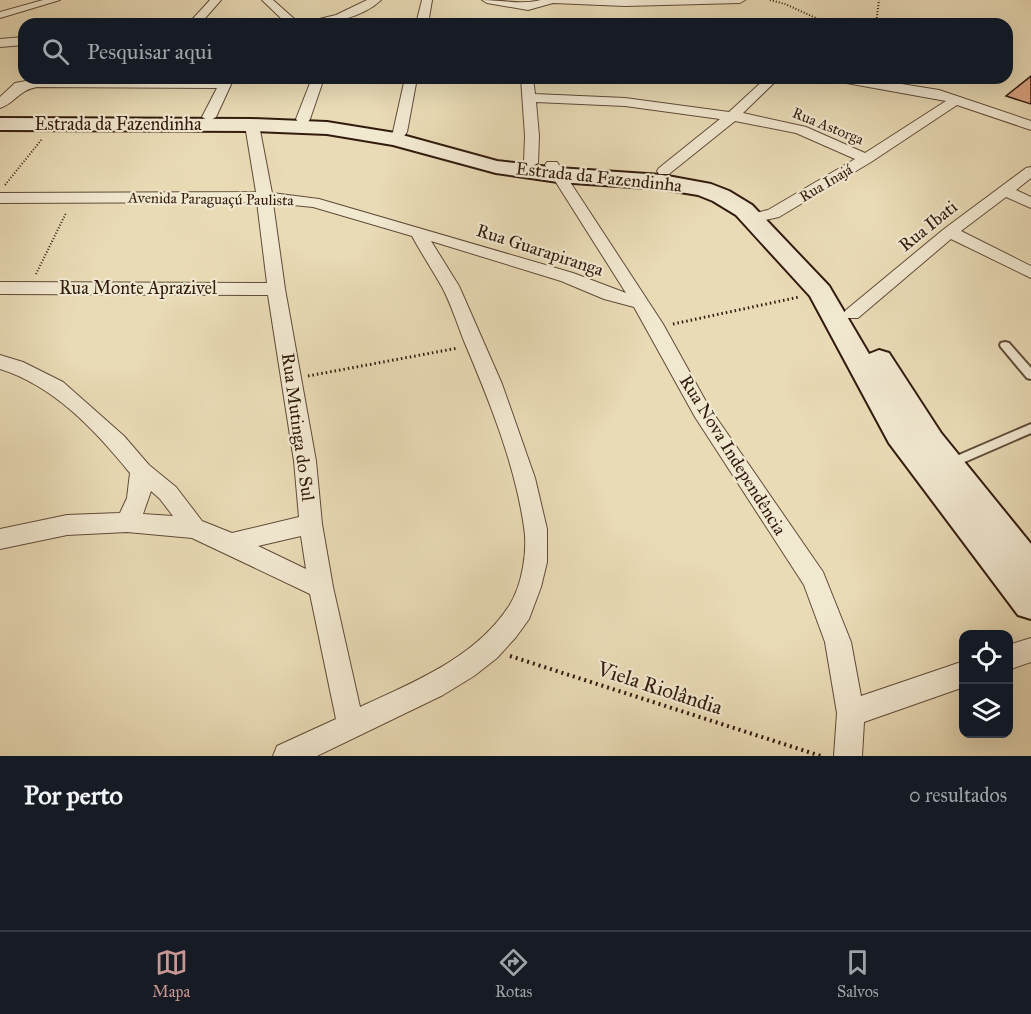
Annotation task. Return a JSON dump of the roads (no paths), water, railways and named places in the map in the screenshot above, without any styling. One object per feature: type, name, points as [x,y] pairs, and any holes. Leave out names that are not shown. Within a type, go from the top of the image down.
[{"type":"main road","name":"Estrada da Fazendinha","points":[[0,115],[303,119],[354,124],[467,152],[547,167],[703,189],[763,216],[820,292],[900,435],[1031,603]]},
{"type":"main road","name":"Estrada da Fazendinha","points":[[0,124],[252,125],[327,128],[398,135]]},
{"type":"main road","name":"Estrada da Fazendinha","points":[[547,167],[664,171],[693,176],[732,189],[763,216],[836,290],[892,385],[949,464],[1031,569]]},
{"type":"street","points":[[0,15],[55,0]]},
{"type":"street","points":[[200,18],[216,0]]},
{"type":"street","points":[[267,0],[287,18]]},
{"type":"street","points":[[342,18],[376,0]]},
{"type":"street","points":[[423,18],[427,0]]},
{"type":"street","points":[[487,0],[528,7],[553,0],[625,3],[740,0]]},
{"type":"street","points":[[525,18],[528,7]]},
{"type":"street","points":[[0,43],[18,42]]},
{"type":"street","points":[[0,104],[20,86],[31,84]]},
{"type":"street","points":[[209,117],[225,84]]},
{"type":"street","points":[[303,119],[316,84]]},
{"type":"street","points":[[398,135],[410,84]]},
{"type":"street","points":[[527,84],[532,136],[547,167]]},
{"type":"street","points":[[664,171],[732,116],[767,84]]},
{"type":"street","points":[[878,84],[939,94],[1031,126]]},
{"type":"street","name":"Rua Astorga","points":[[528,98],[625,102],[732,116],[801,130],[866,159]]},
{"type":"street","name":"Rua Inajá","points":[[763,216],[866,159],[957,99]]},
{"type":"street","name":"Rua Mutinga do Sul","points":[[252,125],[276,289],[305,461],[311,524],[321,587],[351,727]]},
{"type":"street","name":"Rua Nova Independência","points":[[547,167],[657,328],[702,412],[814,580],[838,642],[851,713],[848,756]]},
{"type":"street","name":"Rua Ibati","points":[[852,314],[950,232],[1031,171]]},
{"type":"street","points":[[1006,191],[1031,202]]},
{"type":"street","name":"Avenida Paraguaçú Paulista","points":[[0,198],[264,196],[314,202],[423,234]]},
{"type":"street","points":[[950,232],[1031,273]]},
{"type":"street","points":[[287,756],[434,687],[488,649],[507,629],[520,611],[529,587],[535,562],[536,529],[524,478],[509,431],[475,344],[450,286],[433,261],[423,234]]},
{"type":"street","name":"Rua Guarapiranga","points":[[423,234],[597,288],[610,295],[639,302]]},
{"type":"street","points":[[450,286],[449,259],[462,245]]},
{"type":"street","points":[[597,288],[625,281]]},
{"type":"street","name":"Rua Monte Aprazivel","points":[[0,288],[276,289]]},
{"type":"street","points":[[5,368],[56,387],[117,442],[141,471],[168,494],[194,528]]},
{"type":"street","points":[[127,522],[136,507],[141,492],[141,471]]},
{"type":"street","points":[[0,539],[67,525],[127,522],[194,528],[231,543],[271,566],[321,587]]},
{"type":"street","points":[[231,543],[311,524]]},
{"type":"street","points":[[1013,656],[1031,650]]},
{"type":"street","points":[[851,713],[959,675]]},
{"type":"lane","points":[[1005,345],[1031,375]]},
{"type":"lane","points":[[949,464],[1031,428]]}]
